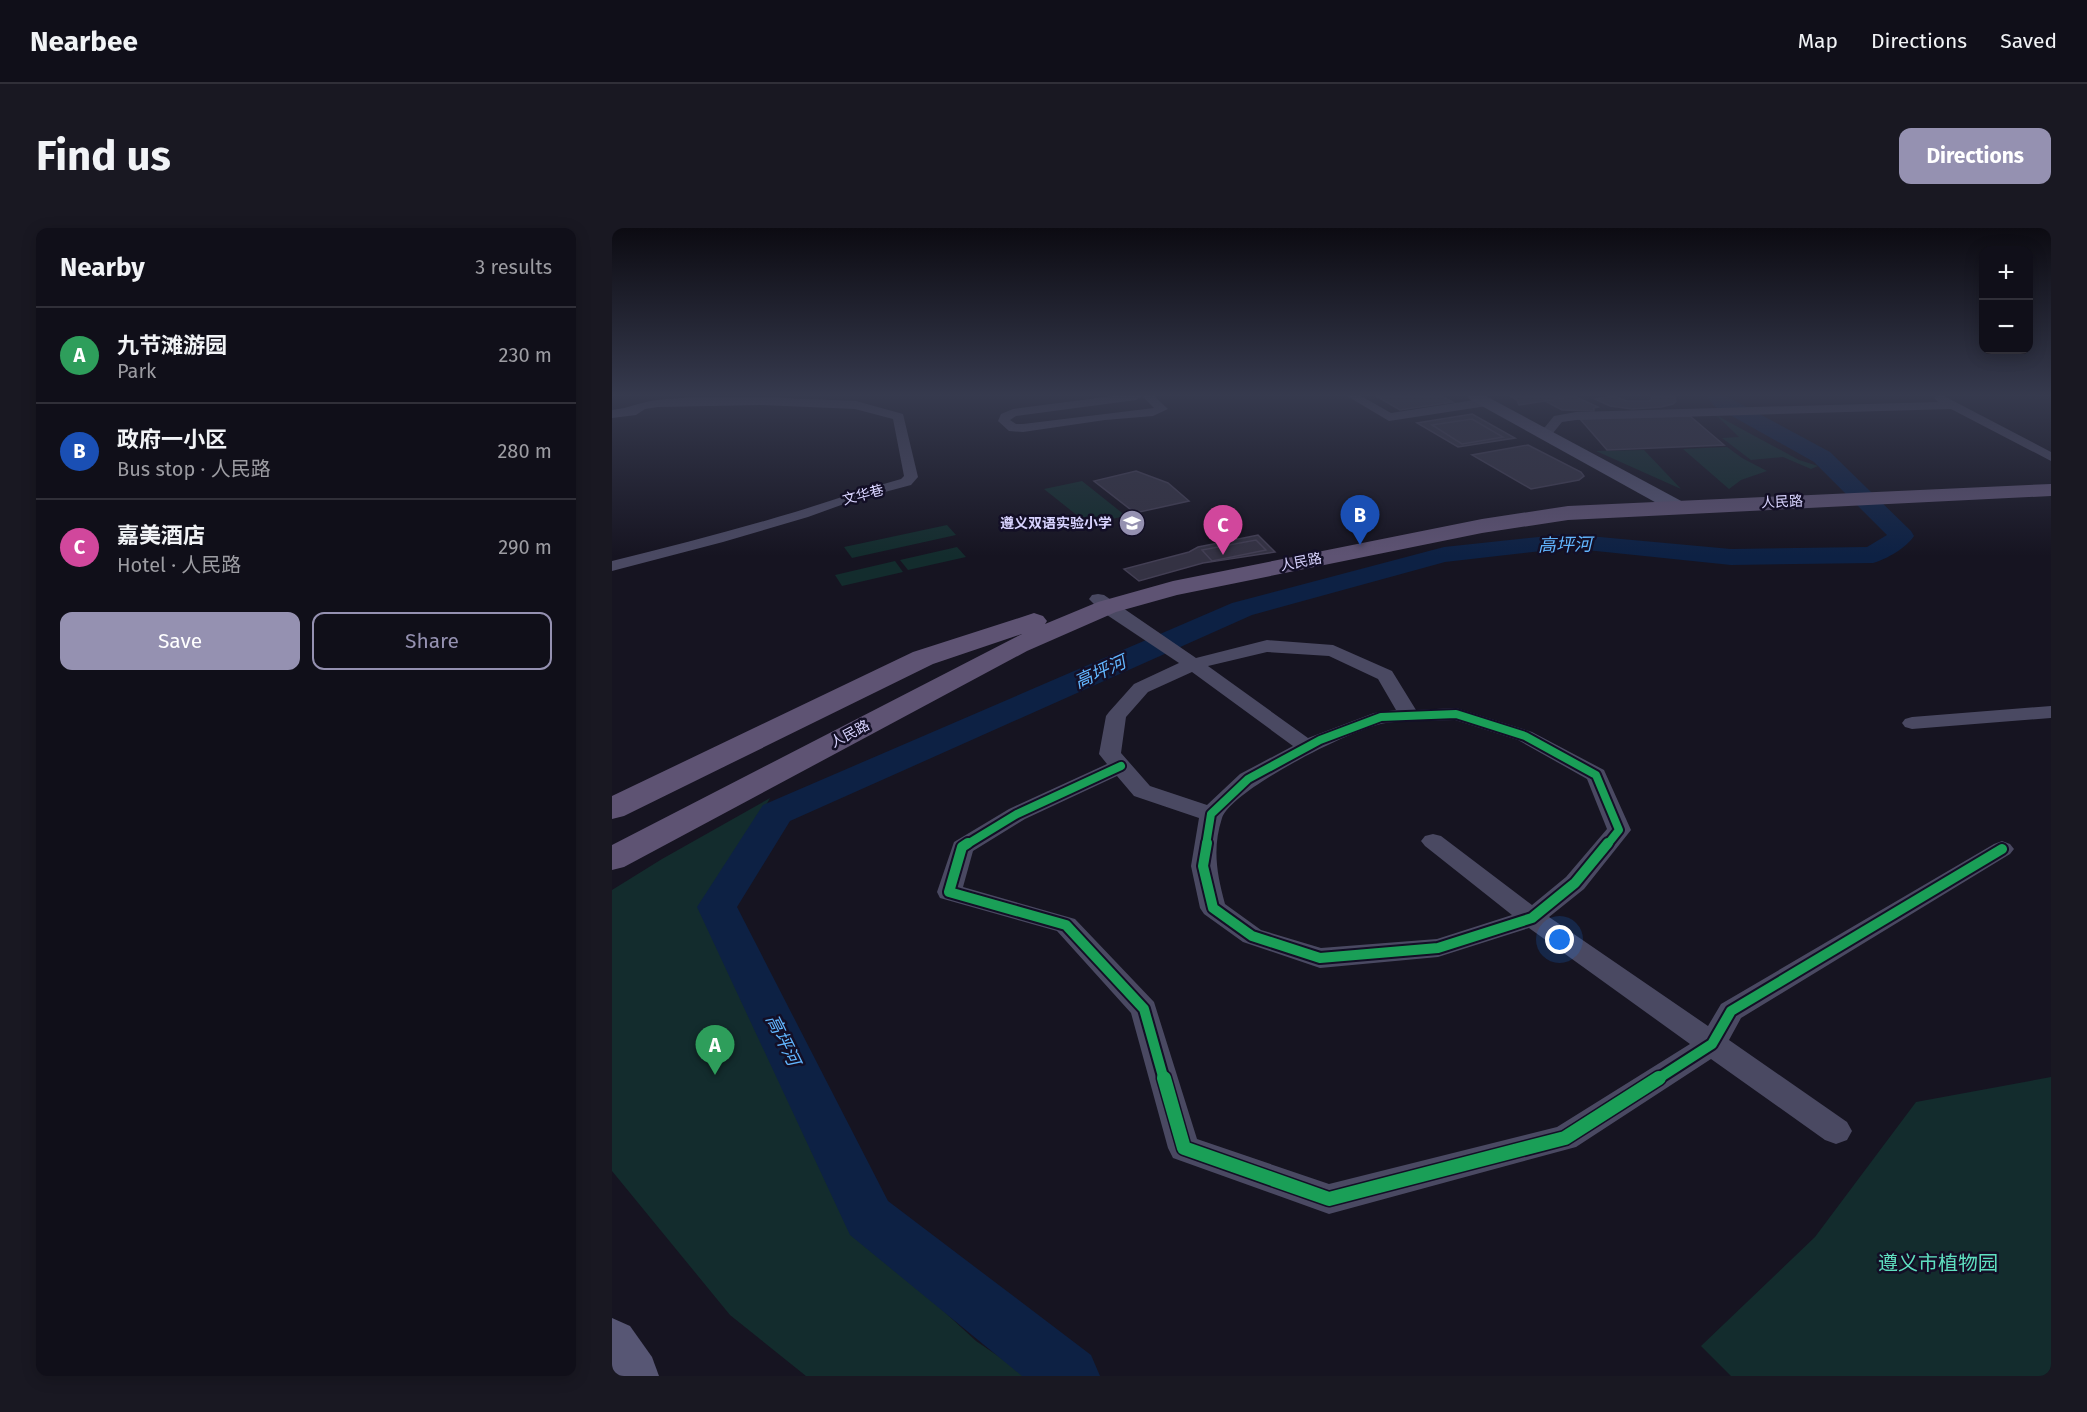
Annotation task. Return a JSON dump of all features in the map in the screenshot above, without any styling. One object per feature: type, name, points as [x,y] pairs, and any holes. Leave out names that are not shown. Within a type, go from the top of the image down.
[{"type":"main road","name":"人民路","points":[[612,808],[923,658],[1054,621],[1163,582],[1486,519],[1562,508],[2051,489]]},
{"type":"main road","name":"人民路","points":[[612,858],[1018,645],[1054,621]]},
{"type":"main road","points":[[612,824],[909,680],[1054,621]]},
{"type":"main road","points":[[612,843],[668,812],[891,699],[1054,621]]},
{"type":"street","name":"文华巷","points":[[612,566],[802,514],[850,497],[906,482],[911,477],[906,450]]},
{"type":"street","points":[[1561,450],[1657,505]]},
{"type":"street","points":[[1569,450],[1657,505]]},
{"type":"street","points":[[2037,450],[2051,457]]},
{"type":"street","points":[[1102,603],[1193,664],[1307,747]]},
{"type":"street","points":[[1211,814],[1142,791],[1110,754],[1116,716],[1141,688],[1193,664],[1267,646],[1333,651],[1385,675],[1409,716]]},
{"type":"street","points":[[1912,723],[2051,712]]},
{"type":"street","points":[[1456,714],[1525,736],[1596,775],[1619,830],[1575,883],[1532,918],[1438,948],[1320,958],[1252,936],[1213,908],[1203,866],[1211,814],[1248,779],[1307,747],[1381,717],[1456,714]]},
{"type":"street","points":[[1121,766],[1017,814],[962,847],[949,892],[1066,925],[1144,1009],[1184,1148],[1329,1199],[1565,1138],[1712,1044],[1731,1011],[2002,849]]},
{"type":"street","points":[[1433,841],[1532,918],[1836,1131]]},
{"type":"street","points":[[612,1344],[633,1376]]},
{"type":"green space","points":[[1644,450],[1681,489],[1596,451]]},
{"type":"green space","points":[[1684,450],[1731,450],[1767,471],[1741,480],[1729,489]]},
{"type":"green space","points":[[1737,450],[1780,450],[1799,460],[1818,466],[1811,469],[1783,457],[1751,460]]},
{"type":"green space","points":[[1082,481],[1126,516],[1088,524],[1044,489]]},
{"type":"green space","points":[[947,525],[956,535],[852,558],[844,547]]},
{"type":"green space","points":[[957,547],[966,557],[908,570],[900,560]]},
{"type":"green space","points":[[895,561],[903,572],[842,586],[835,575]]},
{"type":"green space","points":[[770,798],[749,837],[734,880],[736,914],[860,1159],[886,1258],[976,1341],[1027,1376],[806,1376],[730,1315],[612,1171],[612,890]]},
{"type":"green space","name":"遵义市植物园","points":[[2051,1077],[2051,1376],[1731,1376],[1701,1346],[1815,1237],[1916,1102]]},
{"type":"building","points":[[1502,450],[1537,450],[1581,472],[1584,476],[1579,480],[1531,489],[1472,455]]},
{"type":"building","points":[[1136,471],[1168,483],[1189,501],[1135,513],[1094,481]]},
{"type":"building","points":[[1258,535],[1275,552],[1203,563],[1139,581],[1124,569],[1189,552],[1198,547]]},
{"type":"building","points":[[1256,540],[1266,550],[1212,561],[1202,550]]},
{"type":"waterway","name":"高坪河","points":[[1070,1376],[869,1218],[717,907],[776,813],[1242,609],[1444,555],[1567,541],[1731,557],[1873,555],[1902,536],[1822,457],[1808,450]]},
{"type":"cycle path","points":[[1456,714],[1525,736],[1596,775],[1619,830],[1575,883],[1532,918],[1438,948],[1320,958],[1252,936],[1213,908],[1203,866],[1211,814],[1248,779],[1320,740],[1381,717],[1456,714]]},
{"type":"cycle path","points":[[1121,766],[1017,814],[962,847],[949,892],[1066,925],[1144,1009],[1184,1148],[1329,1199],[1565,1138],[1712,1044],[1731,1011],[2002,849]]},
{"type":"place","name":"遵义双语实验小学","points":[[1132,523]]},
{"type":"place","name":"政府一小区","points":[[1360,545]]},
{"type":"place","name":"嘉美酒店","points":[[1223,555]]},
{"type":"place","name":"九节滩游园","points":[[715,1075]]}]
